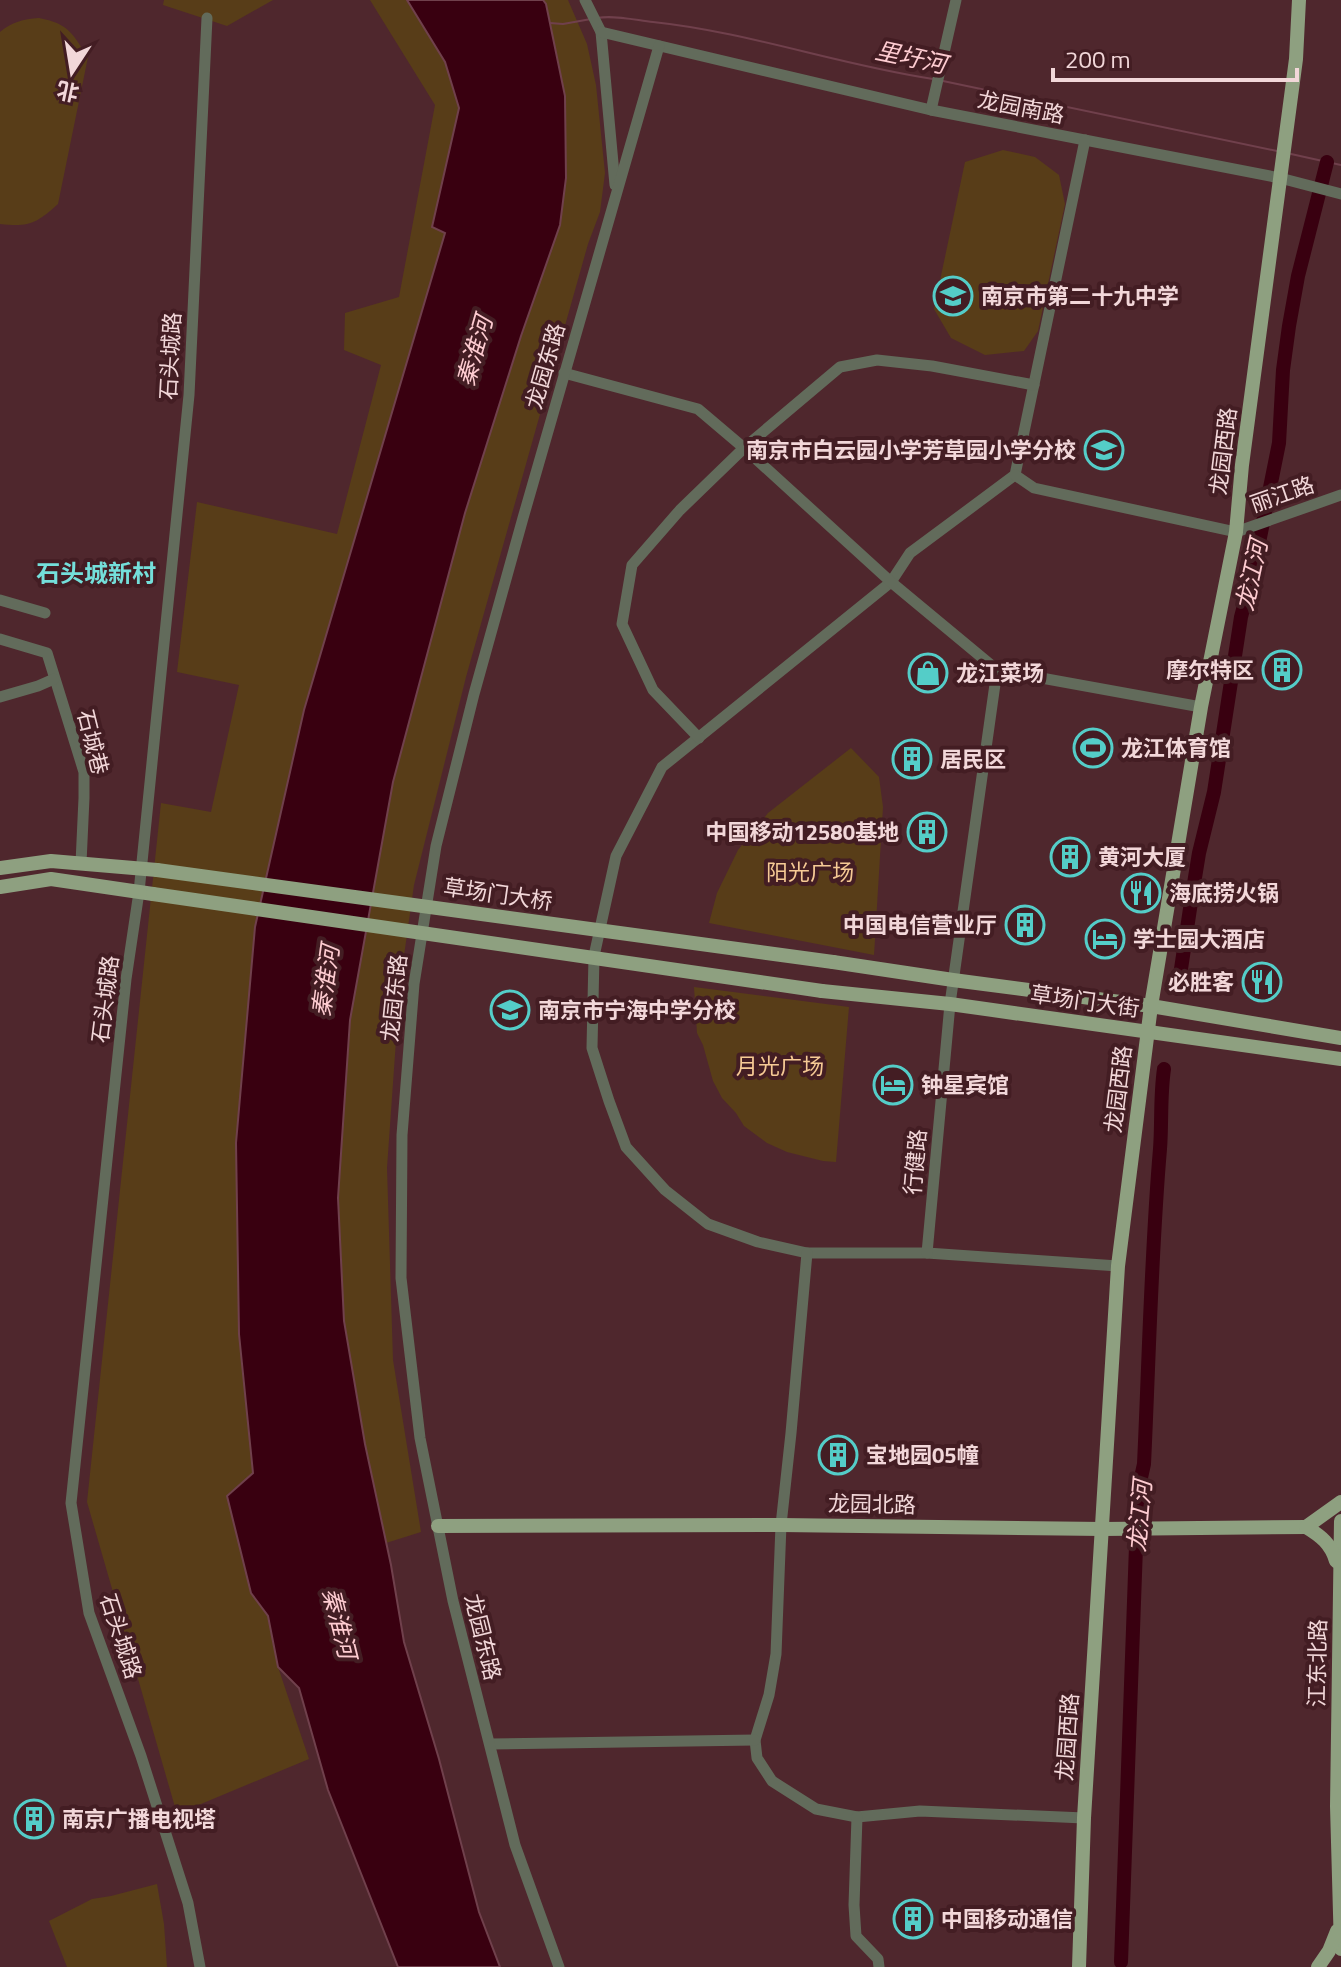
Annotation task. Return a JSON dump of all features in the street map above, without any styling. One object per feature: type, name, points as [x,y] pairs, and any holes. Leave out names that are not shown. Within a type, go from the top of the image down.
[{"type":"main road","name":"龙园西路","points":[[1079,1967],[1084,1818],[1118,1266],[1151,1006],[1201,707],[1236,532],[1242,465],[1296,59],[1299,0]]},
{"type":"main road","points":[[0,868],[51,861],[149,869]]},
{"type":"main road","name":"草场门大桥","points":[[149,869],[833,962]]},
{"type":"main road","points":[[0,887],[51,879],[146,893]]},
{"type":"main road","name":"草场门大街","points":[[146,893],[822,991],[950,1004],[1341,1059]]},
{"type":"main road","name":"草场门大街","points":[[833,962],[1151,1006],[1341,1038]]},
{"type":"main road","points":[[1340,1576],[1333,1551],[1322,1537],[1306,1527],[1341,1502]]},
{"type":"main road","name":"江东北路","points":[[1341,1521],[1337,1806],[1341,1949]]},
{"type":"main road","name":"龙园北路","points":[[438,1526],[1306,1527]]},
{"type":"main road","points":[[1318,1967],[1329,1951],[1340,1923]]},
{"type":"street","points":[[585,0],[601,32],[616,194]]},
{"type":"street","points":[[931,110],[956,0]]},
{"type":"street","name":"石头城路","points":[[200,1967],[188,1903],[141,1756],[89,1613],[71,1503],[126,979],[149,869],[189,395],[207,18]]},
{"type":"street","name":"龙园南路","points":[[601,32],[931,110],[1280,178],[1341,194]]},
{"type":"street","name":"龙园东路","points":[[559,1967],[515,1845],[453,1601],[420,1438],[401,1278],[402,1135],[414,984],[436,846],[474,694],[659,46]]},
{"type":"street","points":[[1085,140],[1015,475],[910,553],[891,582],[662,767],[616,856],[594,956],[592,1048],[626,1147],[665,1190],[708,1224],[758,1242],[807,1253],[927,1253],[1118,1266]]},
{"type":"street","points":[[699,738],[653,690],[622,624],[632,565],[680,510],[744,448],[840,367],[877,360],[932,366],[1034,385]]},
{"type":"street","points":[[564,373],[698,409],[891,582],[997,670],[1201,707]]},
{"type":"street","points":[[1015,475],[1034,488],[1236,532]]},
{"type":"street","name":"丽江路","points":[[1236,532],[1341,495]]},
{"type":"street","points":[[0,600],[45,613]]},
{"type":"street","name":"石城巷","points":[[0,639],[47,653],[84,772],[81,863]]},
{"type":"street","name":"行健路","points":[[927,1253],[950,1004],[997,670]]},
{"type":"street","points":[[0,697],[54,679]]},
{"type":"street","points":[[807,1253],[781,1525],[776,1654],[769,1695],[755,1740],[757,1758],[772,1781],[816,1809],[857,1817],[920,1811],[1084,1818]]},
{"type":"street","points":[[490,1744],[755,1740]]},
{"type":"street","points":[[857,1817],[854,1881],[856,1936],[878,1959],[879,1967]]},
{"type":"green space","points":[[164,0],[273,0],[227,26],[163,5]]},
{"type":"green space","points":[[370,0],[568,0],[587,44],[596,85],[605,173],[600,212],[588,244],[466,677],[414,885],[400,984],[387,1168],[393,1360],[421,1532],[386,1543],[253,1473],[251,1593],[268,1616],[278,1667],[309,1759],[177,1814],[87,1502],[161,803],[211,812],[239,685],[177,672],[197,502],[337,534],[381,365],[344,350],[345,313],[399,297],[435,105]],"holes":[[[237,1174],[252,1451],[239,1334]]]},
{"type":"green space","points":[[39,18],[68,30],[88,57],[58,204],[32,223],[0,224],[0,32],[18,22]]},
{"type":"green space","points":[[1003,150],[1035,157],[1059,175],[1065,204],[1038,331],[1024,351],[985,355],[951,338],[934,309],[965,162]]},
{"type":"green space","name":"阳光广场","points":[[851,748],[879,777],[883,807],[874,955],[709,923],[717,893],[738,850],[768,813]]},
{"type":"green space","name":"月光广场","points":[[694,987],[849,1007],[836,1162],[787,1152],[767,1143],[744,1126],[713,1081],[697,1033]]},
{"type":"green space","points":[[157,1884],[167,1967],[67,1967],[49,1921],[92,1899]]},
{"type":"water","name":"秦淮河","points":[[407,0],[543,0],[565,96],[566,178],[560,225],[465,513],[393,782],[350,1020],[338,1198],[344,1321],[404,1642],[439,1759],[479,1912],[500,1967],[398,1967],[328,1790],[299,1688],[278,1667],[268,1616],[251,1593],[227,1496],[253,1473],[239,1334],[236,1143],[255,927],[304,710],[445,233],[432,227],[459,108],[445,62]]},
{"type":"waterway","name":"里圩河","points":[[597,18],[618,17],[688,27],[933,79]]},
{"type":"waterway","name":"里圩河","points":[[550,23],[591,19]]},
{"type":"waterway","name":"里圩河","points":[[943,81],[1277,151]]},
{"type":"waterway","name":"里圩河","points":[[1291,154],[1341,165]]},
{"type":"waterway","name":"龙江河","points":[[1178,989],[1199,853],[1214,792],[1241,617],[1279,443],[1283,370],[1298,276],[1327,162]]},
{"type":"waterway","name":"龙江河","points":[[1121,1962],[1138,1491],[1144,1464],[1164,1069]]},
{"type":"place","name":"南京市第二十九中学","points":[[953,296]]},
{"type":"place","name":"南京市白云园小学芳草园小学分校","points":[[1104,450]]},
{"type":"place","name":"摩尔特区","points":[[1282,670]]},
{"type":"place","name":"龙江菜场","points":[[928,673]]},
{"type":"place","name":"龙江体育馆","points":[[1093,748]]},
{"type":"place","name":"居民区","points":[[912,759]]},
{"type":"place","name":"中国移动12580基地","points":[[927,832]]},
{"type":"place","name":"黄河大厦","points":[[1070,857]]},
{"type":"place","name":"海底捞火锅","points":[[1141,893]]},
{"type":"place","name":"中国电信营业厅","points":[[1025,925]]},
{"type":"place","name":"学士园大酒店","points":[[1105,939]]},
{"type":"place","name":"必胜客","points":[[1262,982]]},
{"type":"place","name":"南京市宁海中学分校","points":[[510,1010]]},
{"type":"place","name":"钟星宾馆","points":[[893,1085]]},
{"type":"place","name":"宝地园05幢","points":[[838,1455]]},
{"type":"place","name":"南京广播电视塔","points":[[34,1819]]},
{"type":"place","name":"中国移动通信","points":[[913,1919]]},
{"type":"district","name":"石头城新村","points":[[96,573]]}]
